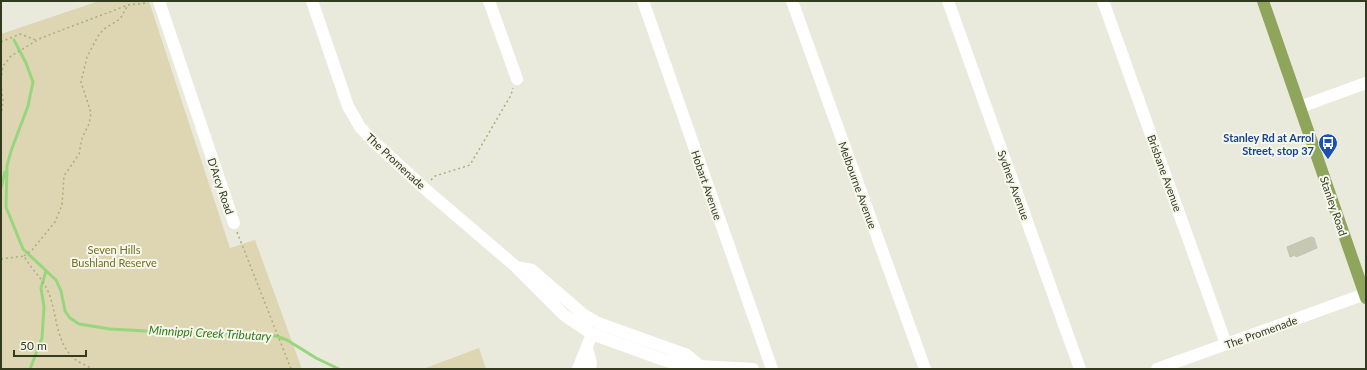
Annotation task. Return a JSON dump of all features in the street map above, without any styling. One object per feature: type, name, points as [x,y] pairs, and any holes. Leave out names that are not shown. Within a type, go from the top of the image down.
[{"type":"main road","name":"Stanley Road","points":[[1263,1],[1365,296]]},
{"type":"street","name":"D'Arcy Road","points":[[159,1],[234,223]]},
{"type":"street","name":"The Promenade","points":[[312,1],[348,106],[360,127],[424,188],[515,266],[564,315],[592,334],[681,365],[753,369]]},
{"type":"street","points":[[489,1],[517,78]]},
{"type":"street","name":"Hobart Avenue","points":[[643,1],[772,369]]},
{"type":"street","name":"Melbourne Avenue","points":[[792,1],[925,369]]},
{"type":"street","name":"Sydney Avenue","points":[[948,1],[1080,369]]},
{"type":"street","name":"Brisbane Avenue","points":[[1103,1],[1226,344]]},
{"type":"street","points":[[1300,107],[1366,83]]},
{"type":"street","name":"The Promenade","points":[[515,266],[532,270],[593,321],[687,355],[700,366]]},
{"type":"street","name":"The Promenade","points":[[1157,369],[1365,296]]},
{"type":"street","points":[[578,369],[592,334]]},
{"type":"street","points":[[587,348],[591,363],[590,369]]},
{"type":"path","points":[[1,80],[3,66],[10,56],[38,40],[58,31],[128,6],[159,1]]},
{"type":"path","points":[[1,259],[24,256],[32,250],[55,222],[62,205],[64,176],[79,154],[82,138],[89,124],[91,113],[81,82],[86,57],[98,36],[104,29],[120,19],[128,6]]},
{"type":"path","points":[[1,42],[20,34],[38,40]]},
{"type":"path","points":[[424,188],[434,176],[470,165],[511,95],[517,78]]},
{"type":"path","points":[[1,84],[3,100],[1,118]]},
{"type":"path","name":"D'Arcy Road","points":[[234,223],[290,369]]},
{"type":"path","points":[[24,256],[29,266],[35,274],[42,279],[47,289],[59,334],[66,349],[76,360],[92,369]]},
{"type":"green space","name":"Seven Hills Bushland Reserve","points":[[99,1],[149,1],[230,248],[255,240],[302,369],[1,369],[1,34]]},
{"type":"green space","points":[[479,348],[486,369],[423,369]]},
{"type":"building","points":[[1311,237],[1314,238],[1317,248],[1296,257],[1295,255],[1290,257],[1287,247]]},
{"type":"waterway","name":"Minnippi Creek Tributary","points":[[14,40],[26,63],[33,82],[28,106],[7,166],[6,207],[23,249],[56,280],[61,291],[65,311],[70,318],[79,324],[110,329],[181,333],[242,333],[276,336],[287,340],[316,358],[339,369]]},
{"type":"waterway","name":"Minnippi Creek Tributary","points":[[1,188],[5,172]]},
{"type":"waterway","points":[[30,369],[42,338],[44,307],[41,288],[46,271]]},
{"type":"place","name":"Stanley Rd at Arrol Street, stop 37","points":[[1328,160]]}]
